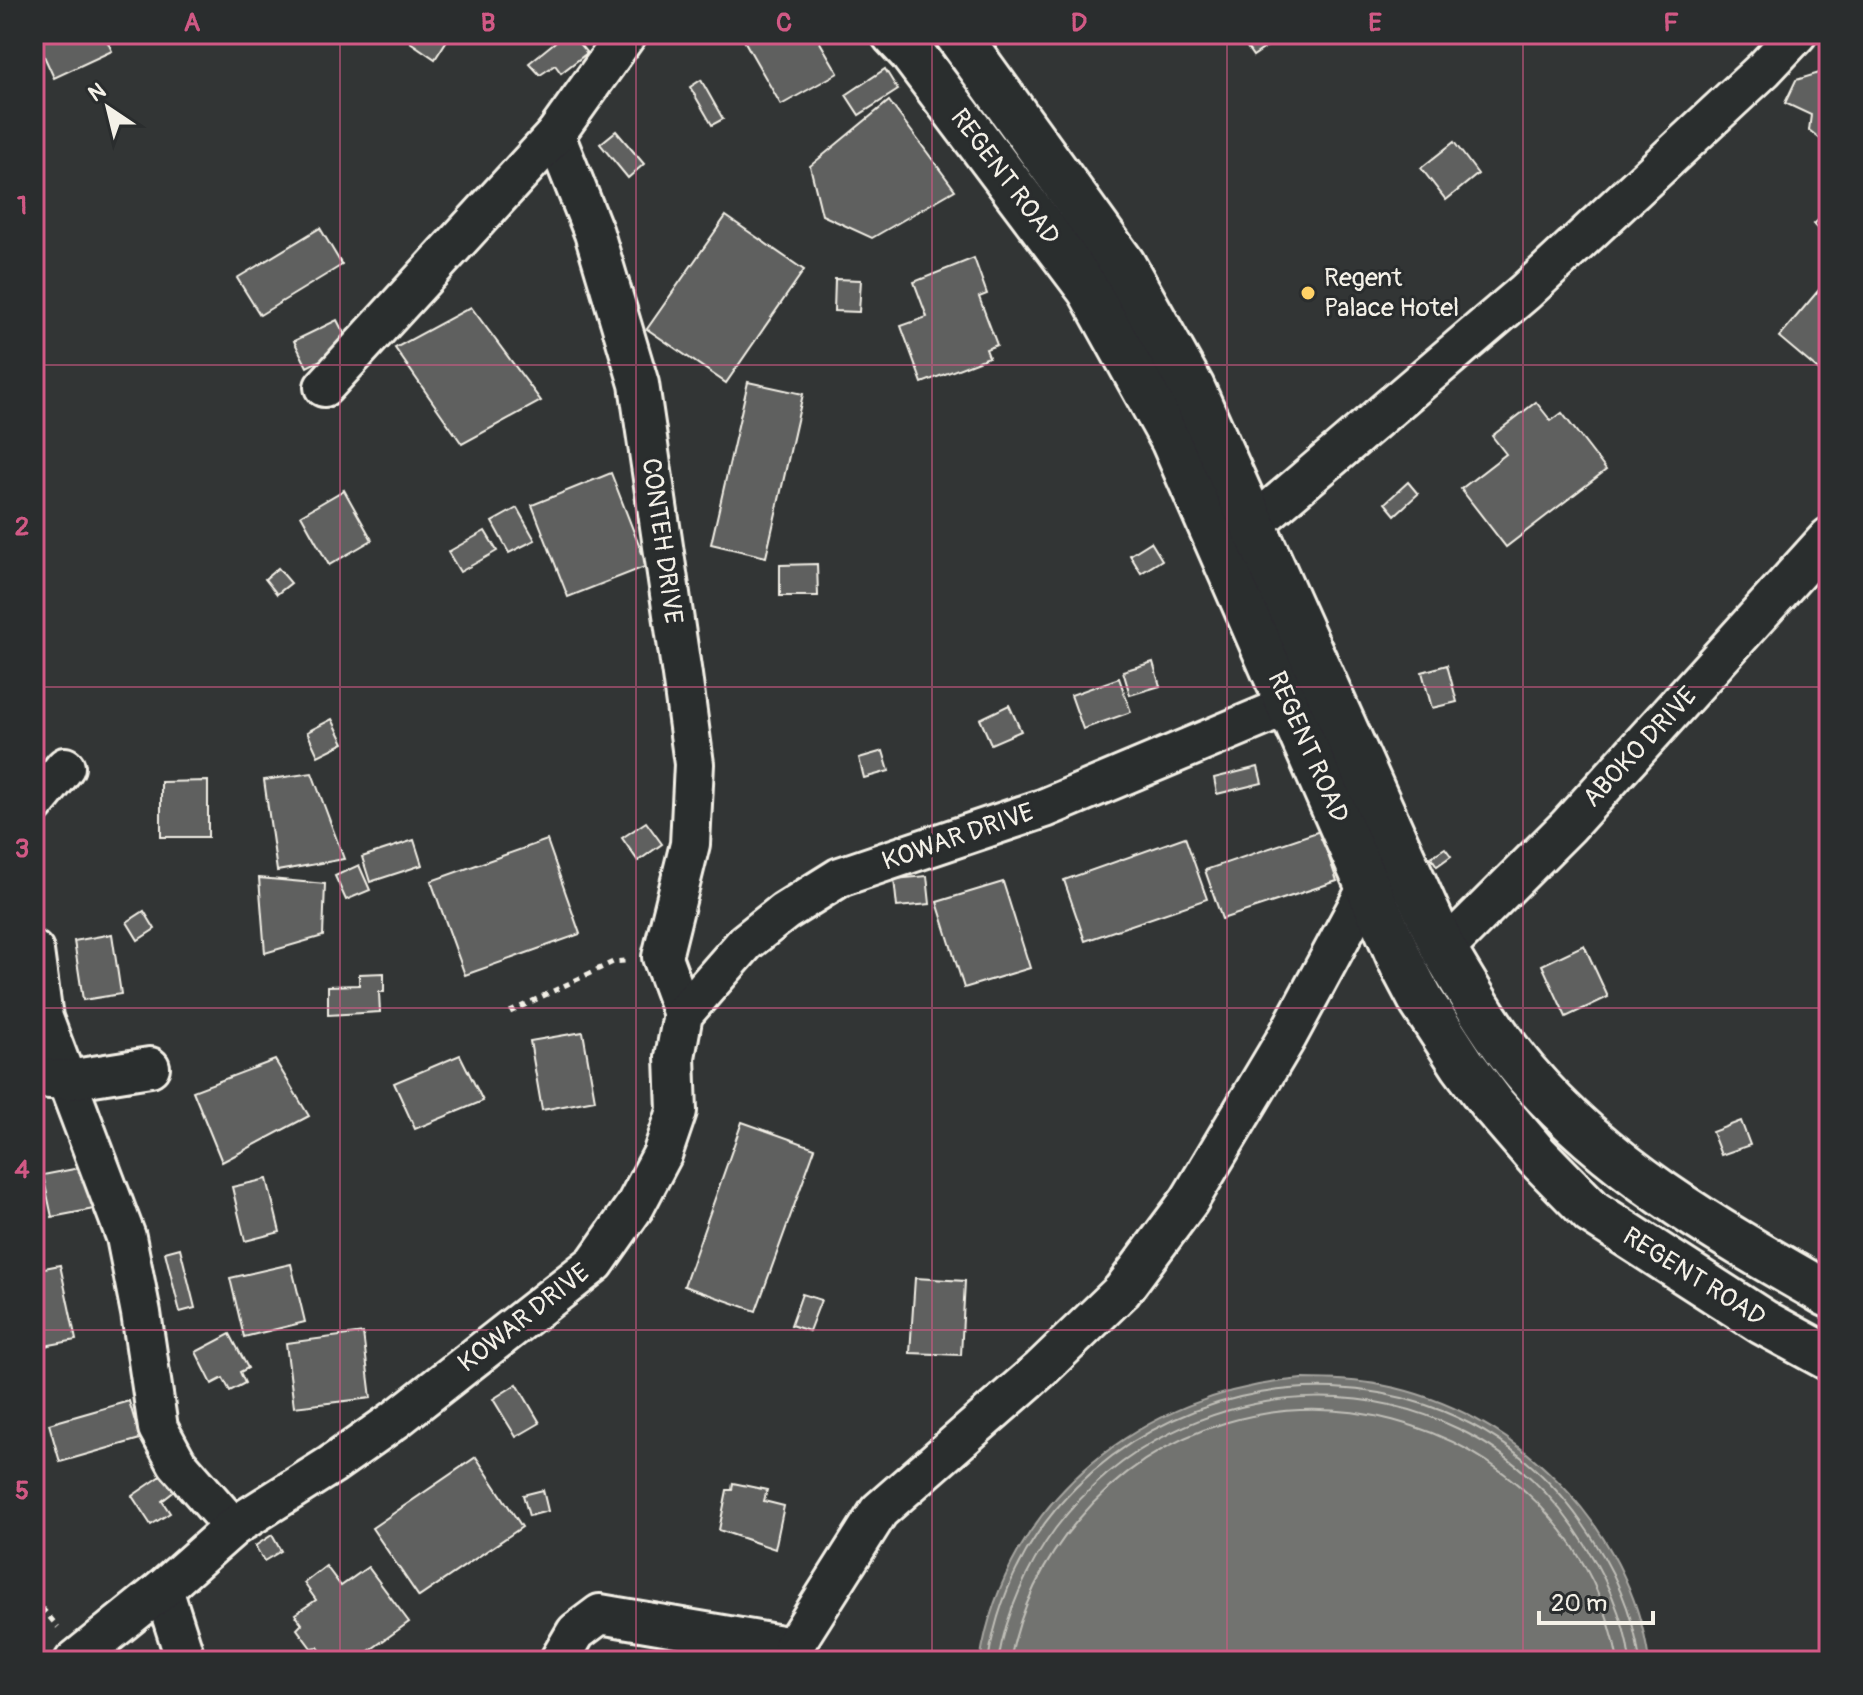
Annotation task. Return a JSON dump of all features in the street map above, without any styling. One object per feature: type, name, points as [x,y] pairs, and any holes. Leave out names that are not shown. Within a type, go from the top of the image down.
[{"type":"main road","name":"REGENT ROAD","points":[[894,34],[911,52],[1090,290],[1309,697],[1367,782],[1444,950],[1484,1019],[1525,1072],[1567,1116],[1630,1172],[1690,1213],[1829,1295]]},
{"type":"main road","name":"REGENT ROAD","points":[[957,34],[1122,263],[1192,388],[1255,523],[1369,885],[1409,978],[1463,1065],[1537,1156],[1592,1212],[1763,1322],[1829,1358]]},
{"type":"street","points":[[324,387],[555,135],[627,34]]},
{"type":"street","points":[[1255,523],[1525,292],[1764,69],[1797,34]]},
{"type":"street","name":"CONTEH DRIVE","points":[[555,135],[594,233],[639,384],[694,764],[690,844],[662,957]]},
{"type":"street","name":"ABOKO DRIVE","points":[[1444,950],[1568,826],[1829,537]]},
{"type":"street","name":"KOWAR DRIVE","points":[[74,1661],[233,1527],[395,1420],[595,1263],[635,1206],[662,1155],[677,1111],[675,1057],[683,1014],[746,942],[784,912],[840,877],[1045,808],[1309,697]]},
{"type":"street","points":[[34,805],[65,767]]},
{"type":"street","points":[[559,1661],[576,1632],[600,1614],[794,1654],[879,1511],[1041,1369],[1122,1291],[1189,1201],[1287,1037],[1369,885]]},
{"type":"street","points":[[34,951],[51,1079],[126,1237],[144,1328],[158,1428],[177,1463],[233,1527]]},
{"type":"street","points":[[662,957],[683,1014]]},
{"type":"street","points":[[51,1079],[150,1067]]},
{"type":"street","points":[[163,1589],[186,1661]]},
{"type":"path","points":[[510,1012],[613,962],[662,957]]},
{"type":"water","points":[[1302,1379],[1371,1383],[1430,1398],[1477,1420],[1520,1447],[1558,1481],[1591,1520],[1618,1564],[1638,1611],[1649,1661],[980,1661],[995,1603],[1019,1550],[1051,1504],[1091,1464],[1137,1431],[1188,1406],[1244,1388]]},
{"type":"building","points":[[34,34],[104,34],[112,51],[54,78]]},
{"type":"building","points":[[415,34],[451,34],[435,59],[410,42]]},
{"type":"building","points":[[565,34],[571,34],[587,53],[561,73],[555,65],[540,75],[529,63]]},
{"type":"building","points":[[815,34],[838,73],[781,105],[741,35]]},
{"type":"building","points":[[1245,34],[1279,34],[1281,37],[1253,56],[1240,37]]},
{"type":"building","points":[[885,69],[898,90],[859,115],[846,95]]},
{"type":"building","points":[[1829,70],[1829,146],[1809,130],[1811,115],[1785,103],[1796,80]]},
{"type":"building","points":[[701,80],[723,119],[712,125],[690,87]]},
{"type":"building","points":[[889,101],[955,190],[872,238],[822,215],[810,166]]},
{"type":"building","points":[[616,131],[644,164],[628,178],[600,144]]},
{"type":"building","points":[[1454,142],[1478,174],[1446,200],[1421,168]]},
{"type":"building","points":[[1829,210],[1829,240],[1814,224]]},
{"type":"building","points":[[726,216],[804,270],[726,383],[647,329]]},
{"type":"building","points":[[320,228],[342,265],[260,315],[237,278]]},
{"type":"building","points":[[974,258],[987,294],[979,297],[997,345],[986,349],[989,357],[922,383],[901,326],[927,317],[914,282]]},
{"type":"building","points":[[1829,278],[1829,379],[1779,337]]},
{"type":"building","points":[[835,279],[861,280],[859,312],[834,311]]},
{"type":"building","points":[[471,307],[541,401],[462,444],[395,348]]},
{"type":"building","points":[[337,320],[350,345],[307,367],[294,341]]},
{"type":"building","points":[[748,382],[803,394],[766,557],[711,544]]},
{"type":"building","points":[[1536,402],[1551,421],[1562,413],[1606,470],[1506,547],[1461,489],[1506,454],[1492,436]]},
{"type":"building","points":[[611,473],[647,566],[568,597],[532,505]]},
{"type":"building","points":[[1408,482],[1418,494],[1395,515],[1385,503]]},
{"type":"building","points":[[344,490],[372,540],[329,565],[301,515]]},
{"type":"building","points":[[517,508],[535,540],[509,553],[492,522]]},
{"type":"building","points":[[485,531],[497,551],[460,572],[448,552]]},
{"type":"building","points":[[1151,542],[1162,560],[1141,573],[1130,555]]},
{"type":"building","points":[[817,564],[818,596],[780,596],[780,565]]},
{"type":"building","points":[[278,568],[291,583],[277,594],[265,579]]},
{"type":"building","points":[[1153,662],[1160,686],[1130,695],[1123,671]]},
{"type":"building","points":[[1447,665],[1457,702],[1432,708],[1422,672]]},
{"type":"building","points":[[1119,678],[1131,712],[1083,729],[1071,695]]},
{"type":"building","points":[[1009,705],[1021,731],[991,744],[980,719]]},
{"type":"building","points":[[332,719],[344,743],[318,756],[307,732]]},
{"type":"building","points":[[883,751],[889,771],[864,778],[859,758]]},
{"type":"building","points":[[1258,767],[1262,783],[1217,794],[1214,778]]},
{"type":"building","points":[[312,773],[344,859],[277,871],[264,780]]},
{"type":"building","points":[[208,781],[208,837],[161,837],[161,782]]},
{"type":"building","points":[[646,822],[662,844],[638,861],[622,838]]},
{"type":"building","points":[[1320,831],[1337,881],[1222,919],[1205,870]]},
{"type":"building","points":[[1185,837],[1207,899],[1085,941],[1064,880]]},
{"type":"building","points":[[414,840],[422,865],[370,882],[362,857]]},
{"type":"building","points":[[547,840],[580,934],[465,975],[431,881]]},
{"type":"building","points":[[1445,848],[1451,856],[1437,866],[1431,857]]},
{"type":"building","points":[[359,865],[370,890],[346,900],[335,876]]},
{"type":"building","points":[[927,876],[930,904],[897,907],[894,879]]},
{"type":"building","points":[[259,878],[325,884],[323,936],[265,953]]},
{"type":"building","points":[[1003,882],[1030,968],[964,988],[937,902]]},
{"type":"building","points":[[144,911],[155,929],[138,940],[127,922]]},
{"type":"building","points":[[112,934],[121,994],[83,1000],[74,941]]},
{"type":"building","points":[[1584,945],[1608,997],[1566,1017],[1542,965]]},
{"type":"building","points":[[384,973],[384,992],[379,992],[380,1012],[328,1015],[328,986],[359,985],[359,974]]},
{"type":"building","points":[[583,1032],[595,1100],[542,1110],[530,1041]]},
{"type":"building","points":[[460,1055],[483,1101],[415,1129],[394,1083]]},
{"type":"building","points":[[275,1060],[309,1116],[222,1162],[193,1091]]},
{"type":"building","points":[[1741,1121],[1750,1145],[1721,1155],[1712,1132]]},
{"type":"building","points":[[742,1122],[815,1148],[756,1311],[684,1286]]},
{"type":"building","points":[[90,1166],[99,1208],[52,1217],[43,1175]]},
{"type":"building","points":[[267,1179],[280,1232],[245,1241],[232,1187]]},
{"type":"building","points":[[180,1248],[195,1308],[180,1312],[165,1252]]},
{"type":"building","points":[[291,1264],[305,1322],[244,1337],[230,1278]]},
{"type":"building","points":[[60,1265],[76,1340],[34,1348],[34,1270]]},
{"type":"building","points":[[915,1278],[965,1281],[961,1355],[910,1353]]},
{"type":"building","points":[[802,1294],[821,1300],[809,1331],[791,1325]]},
{"type":"building","points":[[363,1333],[371,1398],[294,1407],[286,1343]]},
{"type":"building","points":[[230,1334],[248,1368],[240,1372],[245,1383],[230,1391],[223,1378],[212,1384],[196,1352]]},
{"type":"building","points":[[517,1384],[540,1423],[516,1437],[493,1399]]},
{"type":"building","points":[[129,1401],[140,1439],[60,1462],[49,1424]]},
{"type":"building","points":[[476,1457],[522,1527],[419,1597],[372,1528]]},
{"type":"building","points":[[164,1474],[176,1490],[162,1501],[170,1513],[151,1525],[132,1496]]},
{"type":"building","points":[[733,1483],[767,1490],[764,1501],[784,1506],[775,1549],[719,1530],[727,1490],[732,1490]]},
{"type":"building","points":[[543,1490],[548,1511],[529,1516],[523,1495]]},
{"type":"building","points":[[272,1535],[281,1551],[264,1561],[255,1546]]},
{"type":"building","points":[[326,1566],[341,1586],[368,1567],[409,1622],[355,1661],[328,1661],[318,1647],[311,1648],[297,1629],[302,1624],[295,1614],[316,1600],[304,1583]]},
{"type":"place","name":"Regent Palace Hotel","points":[[1308,293]]}]
